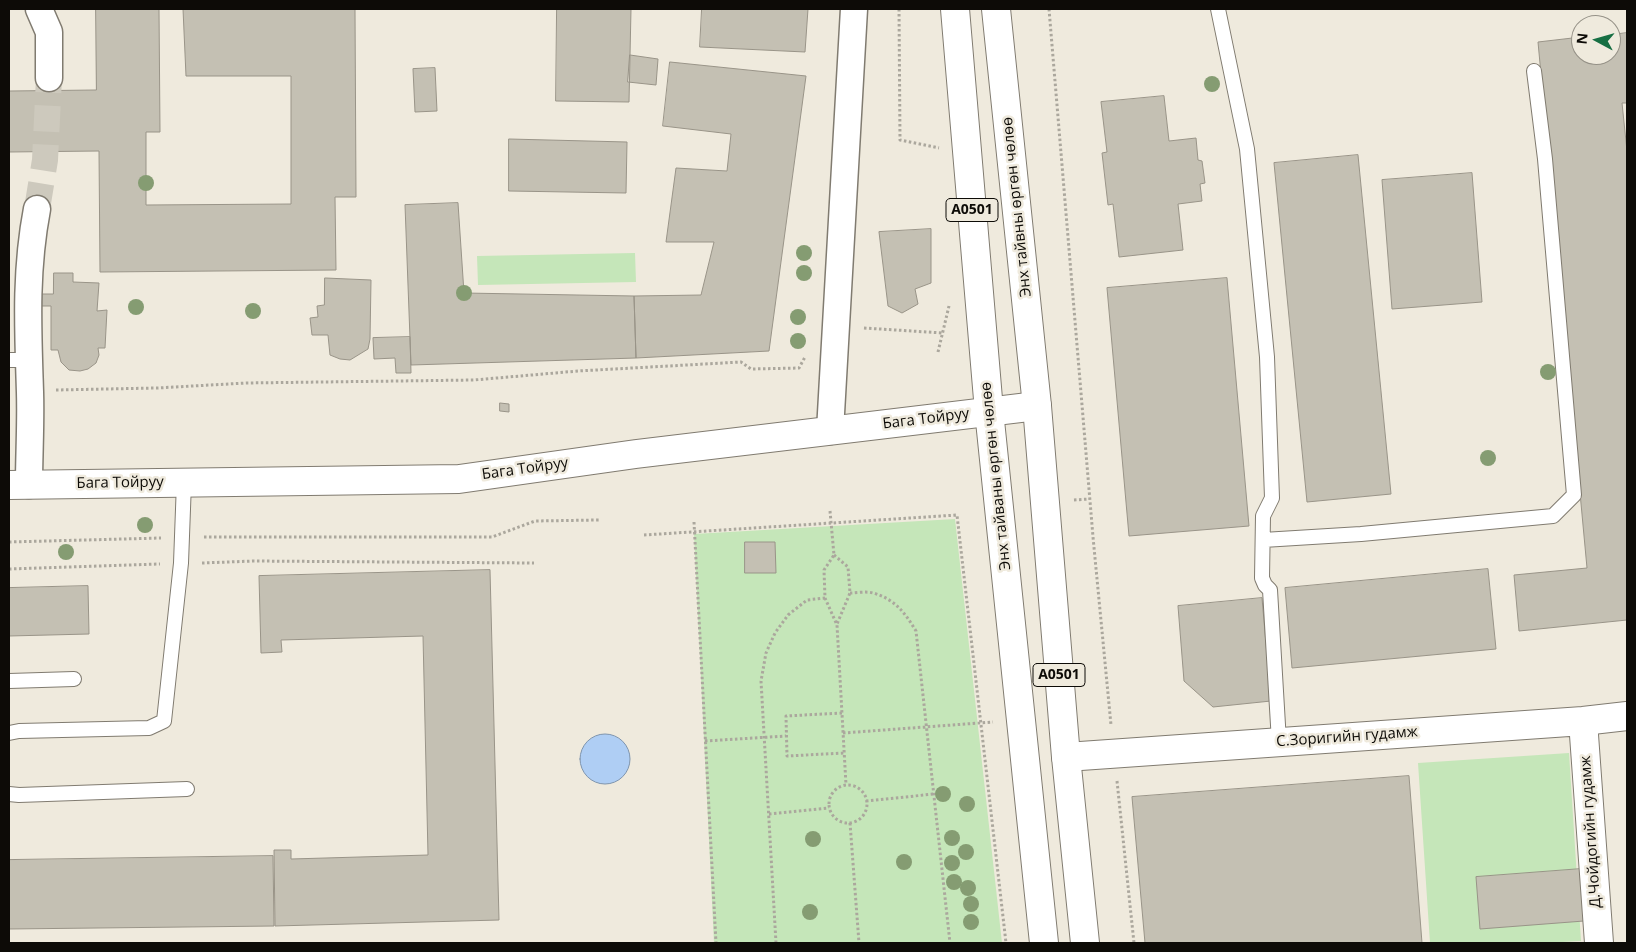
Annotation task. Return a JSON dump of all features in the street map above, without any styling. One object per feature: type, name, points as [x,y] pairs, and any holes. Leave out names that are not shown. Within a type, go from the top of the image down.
[{"type":"main road","name":"Энх тайваны өргөн чөлөө","points":[[955,9],[989,411],[1044,943]]},
{"type":"main road","name":"Энх тайвны өргөн чөлөө","points":[[996,9],[1037,406]]},
{"type":"main road","name":"Бага Тойруу","points":[[19,485],[459,478],[636,454],[1037,406]]},
{"type":"main road","name":"A0501","points":[[1037,406],[1066,757],[1085,943]]},
{"type":"main road","name":"С.Зоригийн гудамж","points":[[1066,757],[1583,722],[1627,716]]},
{"type":"main road","name":"Д.Чойдогийн гудамж","points":[[1583,722],[1599,943]]},
{"type":"street","points":[[39,9],[49,32],[49,78]]},
{"type":"street","points":[[830,431],[854,9]]},
{"type":"street","points":[[19,485],[30,393],[18,360],[31,242],[37,209]]},
{"type":"lane","points":[[1218,9],[1247,149],[1267,357],[1272,498],[1263,516],[1262,578],[1270,590],[1279,742]]},
{"type":"lane","points":[[1263,540],[1361,534],[1553,516],[1574,495],[1545,159],[1534,71]]},
{"type":"lane","points":[[9,733],[19,731],[149,728],[164,721],[181,563],[184,482]]},
{"type":"lane","points":[[9,681],[74,679]]},
{"type":"lane","points":[[9,794],[187,789]]},
{"type":"path","points":[[899,9],[900,140],[940,148]]},
{"type":"path","points":[[1049,9],[1092,538],[1134,943]]},
{"type":"path","points":[[938,352],[949,307],[948,297]]},
{"type":"path","points":[[864,330],[942,333]]},
{"type":"path","points":[[30,393],[62,389],[157,388],[246,383],[474,380],[578,371],[742,362],[751,369],[799,368],[808,351]]},
{"type":"path","points":[[830,511],[834,555],[824,570],[825,598],[837,625],[846,785]]},
{"type":"path","points":[[644,535],[957,515],[1006,943]]},
{"type":"path","points":[[9,542],[182,538],[492,537],[535,521],[599,520]]},
{"type":"path","points":[[694,522],[716,943]]},
{"type":"path","points":[[834,555],[848,567],[850,593],[837,625]]},
{"type":"path","points":[[9,568],[254,561],[534,563]]},
{"type":"path","points":[[850,593],[872,593],[890,600],[904,612],[916,631],[950,943]]},
{"type":"path","points":[[776,943],[761,681],[766,653],[775,633],[788,615],[807,600],[825,598]]},
{"type":"path","points":[[842,713],[786,716],[787,756],[844,753]]},
{"type":"path","points":[[843,733],[993,722]]},
{"type":"path","points":[[706,741],[786,736]]},
{"type":"path","points":[[846,785],[862,791],[866,801],[865,813],[856,821],[850,823],[839,821],[829,808],[831,796],[835,790],[846,785]]},
{"type":"path","points":[[866,801],[934,794]]},
{"type":"path","points":[[769,814],[829,808]]},
{"type":"path","points":[[850,823],[859,943]]},
{"type":"green space","points":[[635,253],[636,282],[478,285],[477,256]]},
{"type":"green space","points":[[955,519],[1002,943],[714,943],[694,534]]},
{"type":"green space","points":[[1569,753],[1581,941],[1544,943],[1430,943],[1418,763]]},
{"type":"water","points":[[600,734],[610,734],[623,741],[630,754],[630,764],[623,777],[610,784],[600,784],[591,780],[584,773],[580,764],[580,754],[584,745],[591,738]]},
{"type":"building","points":[[96,9],[159,9],[160,132],[146,132],[146,205],[291,204],[291,76],[186,76],[183,9],[355,9],[356,197],[335,197],[336,270],[100,272],[99,151],[9,152],[9,91],[96,90]]},
{"type":"building","points":[[557,9],[631,9],[629,102],[556,101]]},
{"type":"building","points":[[702,9],[808,9],[805,52],[700,47]]},
{"type":"building","points":[[1627,33],[1627,103],[1622,103],[1627,151],[1627,620],[1519,631],[1514,575],[1587,568],[1538,42],[1571,38],[1571,65],[1621,65],[1621,34]]},
{"type":"building","points":[[630,55],[658,59],[656,85],[628,82]]},
{"type":"building","points":[[670,62],[806,76],[769,351],[636,358],[634,296],[701,295],[714,242],[666,242],[676,168],[727,171],[731,134],[663,126]]},
{"type":"building","points":[[435,68],[437,111],[415,112],[413,69]]},
{"type":"building","points":[[1164,96],[1169,141],[1196,138],[1198,160],[1202,161],[1205,183],[1200,184],[1202,201],[1178,204],[1183,250],[1119,257],[1113,204],[1108,205],[1102,153],[1107,152],[1101,102]]},
{"type":"building","points":[[509,139],[627,142],[626,193],[509,191]]},
{"type":"building","points":[[1358,155],[1391,494],[1307,502],[1274,163]]},
{"type":"building","points":[[1472,173],[1482,302],[1392,309],[1382,180]]},
{"type":"building","points":[[458,203],[464,293],[634,296],[636,358],[411,365],[405,205]]},
{"type":"building","points":[[931,229],[931,283],[915,289],[918,304],[902,313],[888,306],[879,232]]},
{"type":"building","points":[[54,273],[73,273],[73,282],[99,283],[97,311],[107,310],[105,348],[98,348],[99,355],[96,363],[88,369],[80,371],[69,370],[61,362],[58,350],[51,350],[51,306],[40,306],[40,294],[53,294]]},
{"type":"building","points":[[325,278],[371,280],[370,339],[368,349],[350,360],[330,355],[328,335],[312,335],[310,318],[318,317],[317,306],[324,305]]},
{"type":"building","points":[[1227,278],[1249,526],[1129,536],[1107,288]]},
{"type":"building","points":[[410,337],[411,373],[396,373],[395,358],[374,359],[373,338]]},
{"type":"building","points":[[500,403],[509,404],[509,412],[500,411]]},
{"type":"building","points":[[745,542],[775,542],[776,573],[745,573]]},
{"type":"building","points":[[1488,569],[1496,649],[1292,668],[1285,588]]},
{"type":"building","points":[[490,570],[499,920],[275,926],[274,850],[291,850],[291,859],[428,855],[423,636],[281,640],[282,652],[261,653],[259,576]]},
{"type":"building","points":[[88,586],[89,634],[9,636],[9,588]]},
{"type":"building","points":[[1262,598],[1271,701],[1213,707],[1184,681],[1178,606]]},
{"type":"building","points":[[1409,776],[1422,943],[1145,943],[1132,797]]},
{"type":"building","points":[[273,856],[274,926],[9,929],[9,860]]},
{"type":"building","points":[[1581,869],[1584,921],[1480,929],[1476,877]]},
{"type":"tunnel","points":[[37,209],[45,160],[49,78]]}]
